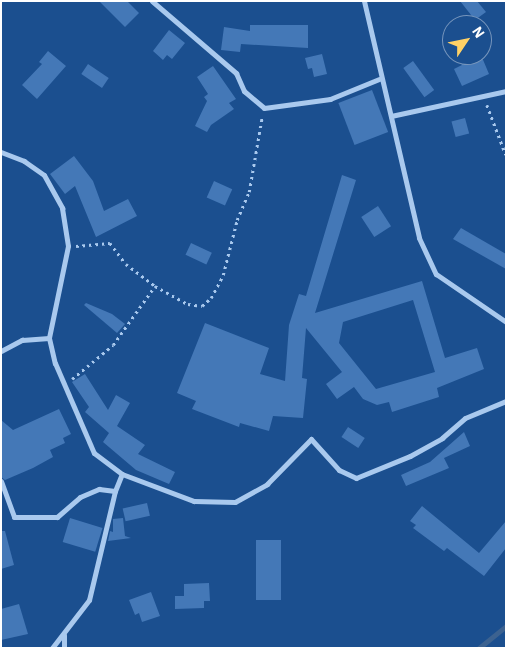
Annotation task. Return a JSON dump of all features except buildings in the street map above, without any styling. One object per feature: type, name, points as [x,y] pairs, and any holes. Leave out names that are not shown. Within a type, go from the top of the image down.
[{"type":"street","points":[[152,1],[236,73],[244,91],[264,108],[330,99],[379,79]]},
{"type":"street","points":[[364,1],[379,79],[391,116],[419,238],[436,274],[506,322]]},
{"type":"street","points":[[391,116],[506,91]]},
{"type":"street","points":[[1,152],[24,161],[44,175],[62,208],[68,246],[49,338],[55,363],[94,453],[122,474],[194,501],[235,502],[267,484],[311,439],[338,470],[356,478],[410,456],[442,438],[465,418],[506,401]]},
{"type":"street","points":[[1,350],[22,340],[49,338]]},
{"type":"street","points":[[52,648],[64,635],[89,600],[122,474]]},
{"type":"street","points":[[1,481],[14,517],[57,517],[87,494],[99,489],[116,491]]},
{"type":"street","points":[[64,635],[64,648]]},
{"type":"path","points":[[485,96],[493,126],[506,154]]},
{"type":"path","points":[[68,246],[110,243],[126,264],[155,286],[188,304],[202,306],[211,298],[223,275],[237,220],[249,192],[264,108]]},
{"type":"path","points":[[65,383],[113,346],[155,286]]},
{"type":"waterway","points":[[479,648],[506,626]]}]
